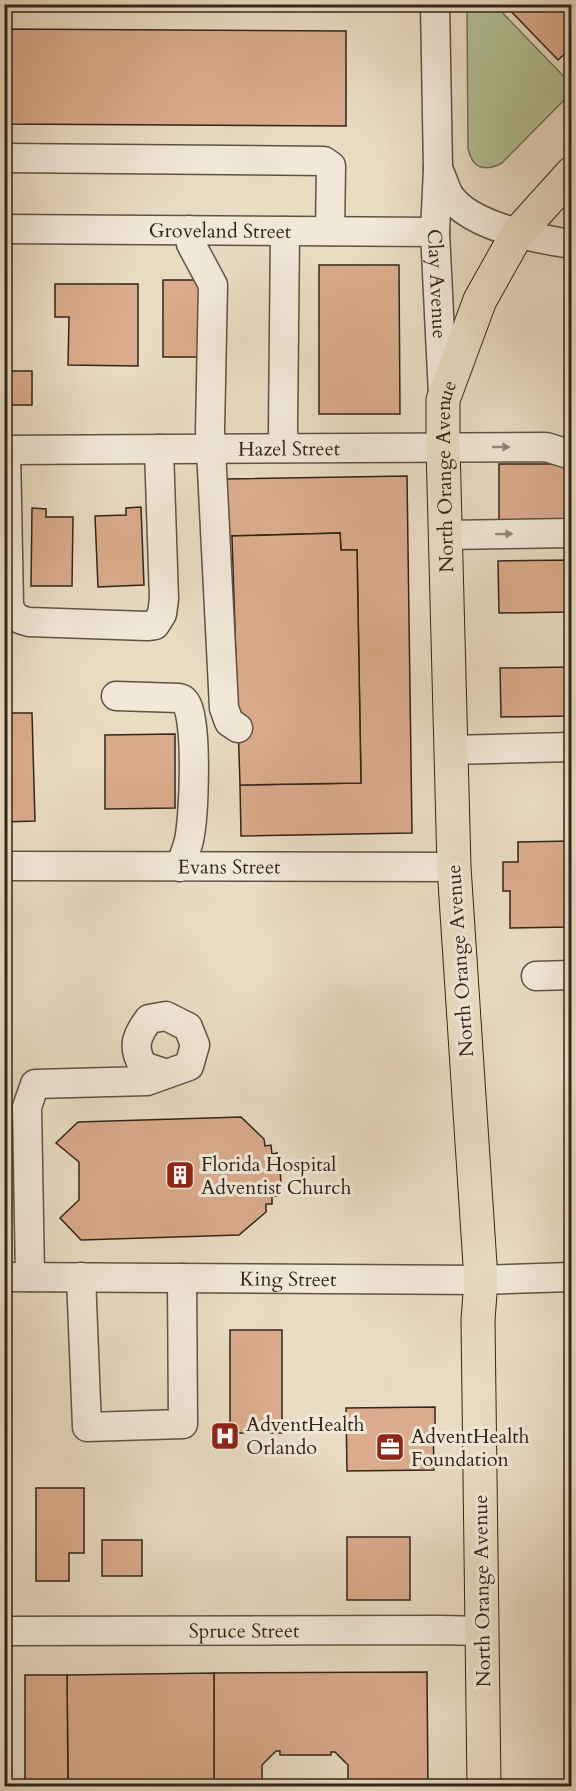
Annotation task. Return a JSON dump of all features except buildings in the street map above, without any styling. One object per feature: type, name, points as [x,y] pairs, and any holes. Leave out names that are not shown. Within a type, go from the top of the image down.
[{"type":"main road","name":"North Orange Avenue","points":[[484,1786],[478,1320],[481,1280],[454,867],[443,400],[480,300],[517,234],[572,173]]},
{"type":"street","name":"Clay Avenue","points":[[435,4],[438,169],[435,232],[443,400]]},
{"type":"street","points":[[4,158],[324,161],[331,166],[330,231]]},
{"type":"street","name":"Clay Avenue","points":[[438,169],[449,195],[459,205],[482,220],[517,234],[572,244]]},
{"type":"street","name":"Groveland Street","points":[[4,229],[435,232]]},
{"type":"street","points":[[189,230],[191,244],[213,285],[210,430],[224,708],[229,722],[238,728]]},
{"type":"street","points":[[285,231],[283,429],[285,448]]},
{"type":"street","name":"Hazel Street","points":[[5,450],[546,447],[572,455]]},
{"type":"street","points":[[5,450],[11,614],[19,620],[29,622],[147,626],[155,625],[162,614],[164,599],[159,449]]},
{"type":"street","points":[[445,535],[572,533]]},
{"type":"street","points":[[116,696],[178,698],[184,700],[187,705],[192,735],[193,812],[189,841],[180,867]]},
{"type":"street","points":[[451,750],[572,747]]},
{"type":"street","name":"Evans Street","points":[[4,866],[454,867]]},
{"type":"street","points":[[536,976],[572,975]]},
{"type":"street","points":[[17,1277],[27,1107],[35,1084],[147,1081],[167,1074]]},
{"type":"street","name":"King Street","points":[[17,1277],[481,1280],[572,1277]]},
{"type":"street","points":[[81,1277],[87,1427],[183,1424],[182,1278]]},
{"type":"street","name":"Spruce Street","points":[[4,1631],[482,1631]]},
{"type":"green space","points":[[467,5],[495,5],[571,84],[571,93],[502,163],[485,168],[476,164],[468,148]]},
{"type":"place","name":"Florida Hospital Adventist Church","points":[[180,1175]]},
{"type":"place","name":"AdventHealth Orlando","points":[[225,1436]]},
{"type":"place","name":"AdventHealth Foundation","points":[[390,1447]]}]
